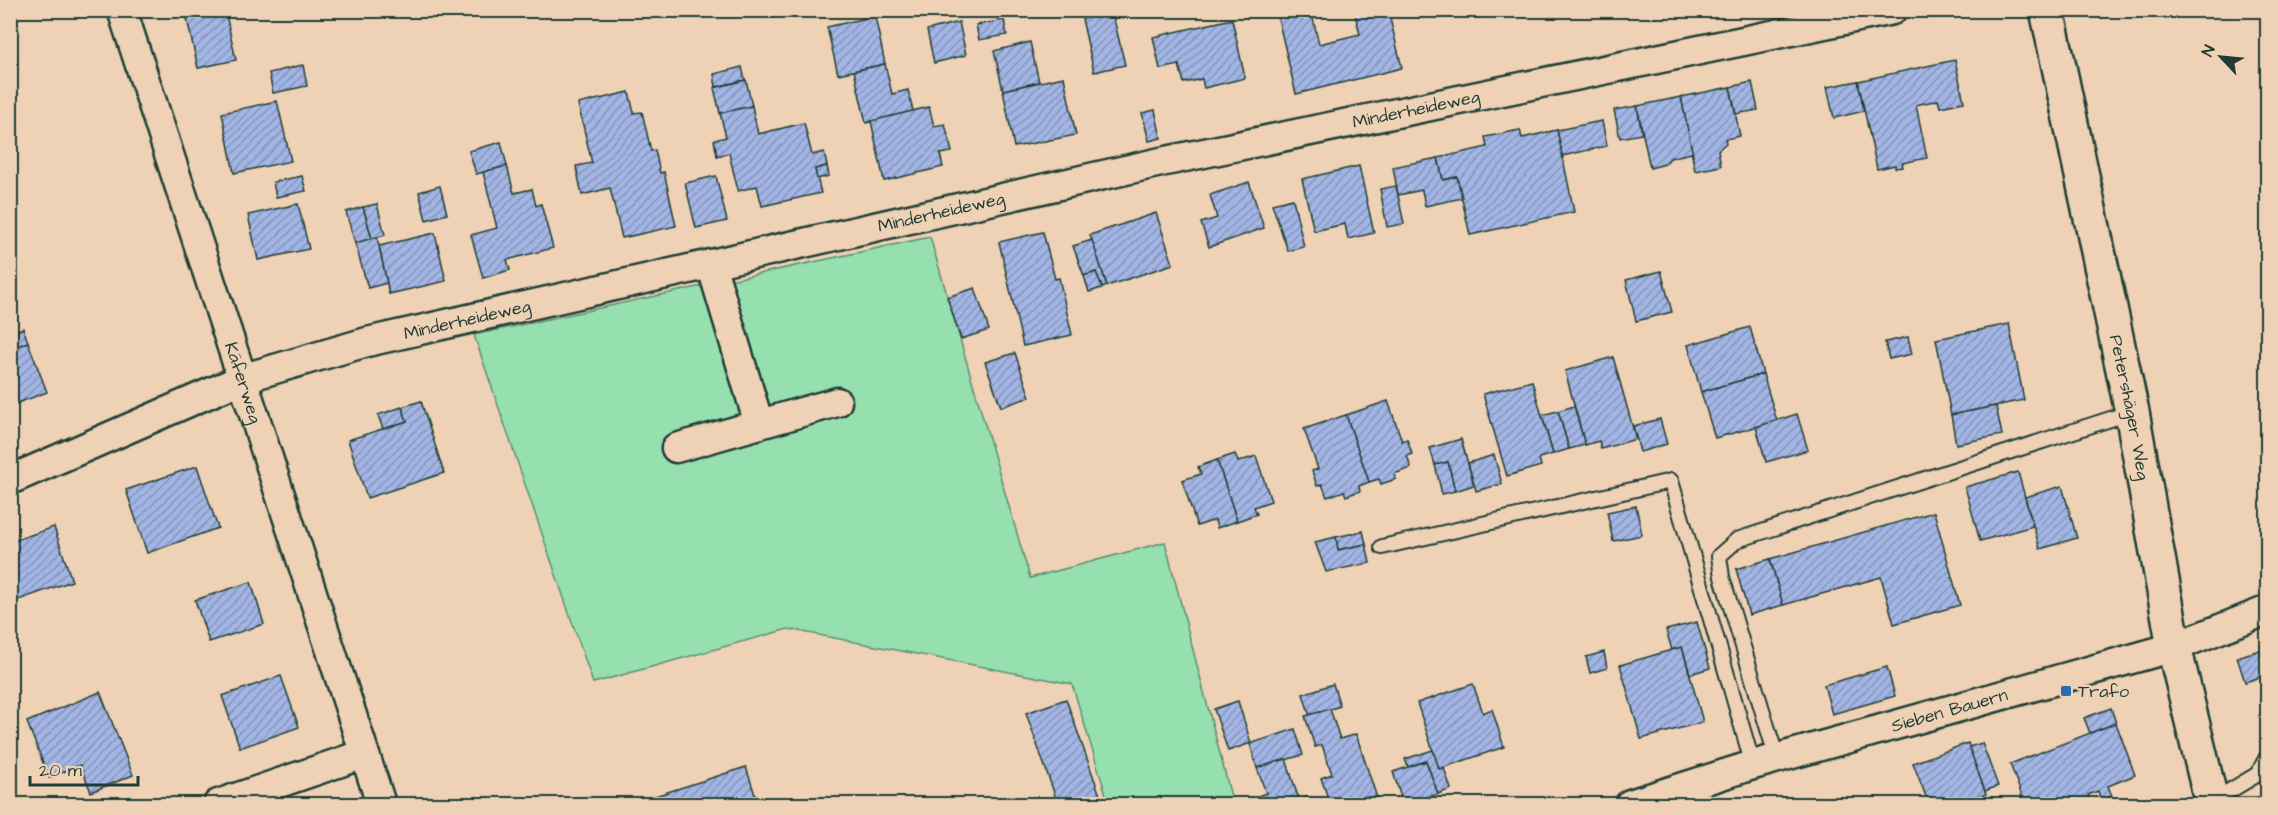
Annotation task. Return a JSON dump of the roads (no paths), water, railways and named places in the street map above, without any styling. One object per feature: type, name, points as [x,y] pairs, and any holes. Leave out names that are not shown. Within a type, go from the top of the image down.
[{"type":"street","name":"Käferweg","points":[[122,10],[244,378],[381,804]]},
{"type":"street","name":"Minderheideweg","points":[[10,480],[244,378],[368,342],[1161,162],[1892,10]]},
{"type":"street","name":"Petershäger Weg","points":[[2048,10],[2132,412],[2174,647],[2212,803]]},
{"type":"street","points":[[711,264],[759,424]]},
{"type":"street","points":[[676,448],[837,402]]},
{"type":"street","name":"Sieben Bauern","points":[[1630,804],[1765,762],[2174,647],[2268,610]]},
{"type":"street","points":[[218,804],[364,754]]},
{"type":"lane","points":[[1765,762],[1719,556],[1737,540],[2132,412]]},
{"type":"lane","points":[[1382,547],[1671,481],[1765,762]]},
{"type":"lane","points":[[2212,803],[2258,774],[2268,754]]},
{"type":"place","name":"Trafo","points":[[2066,691]]}]
